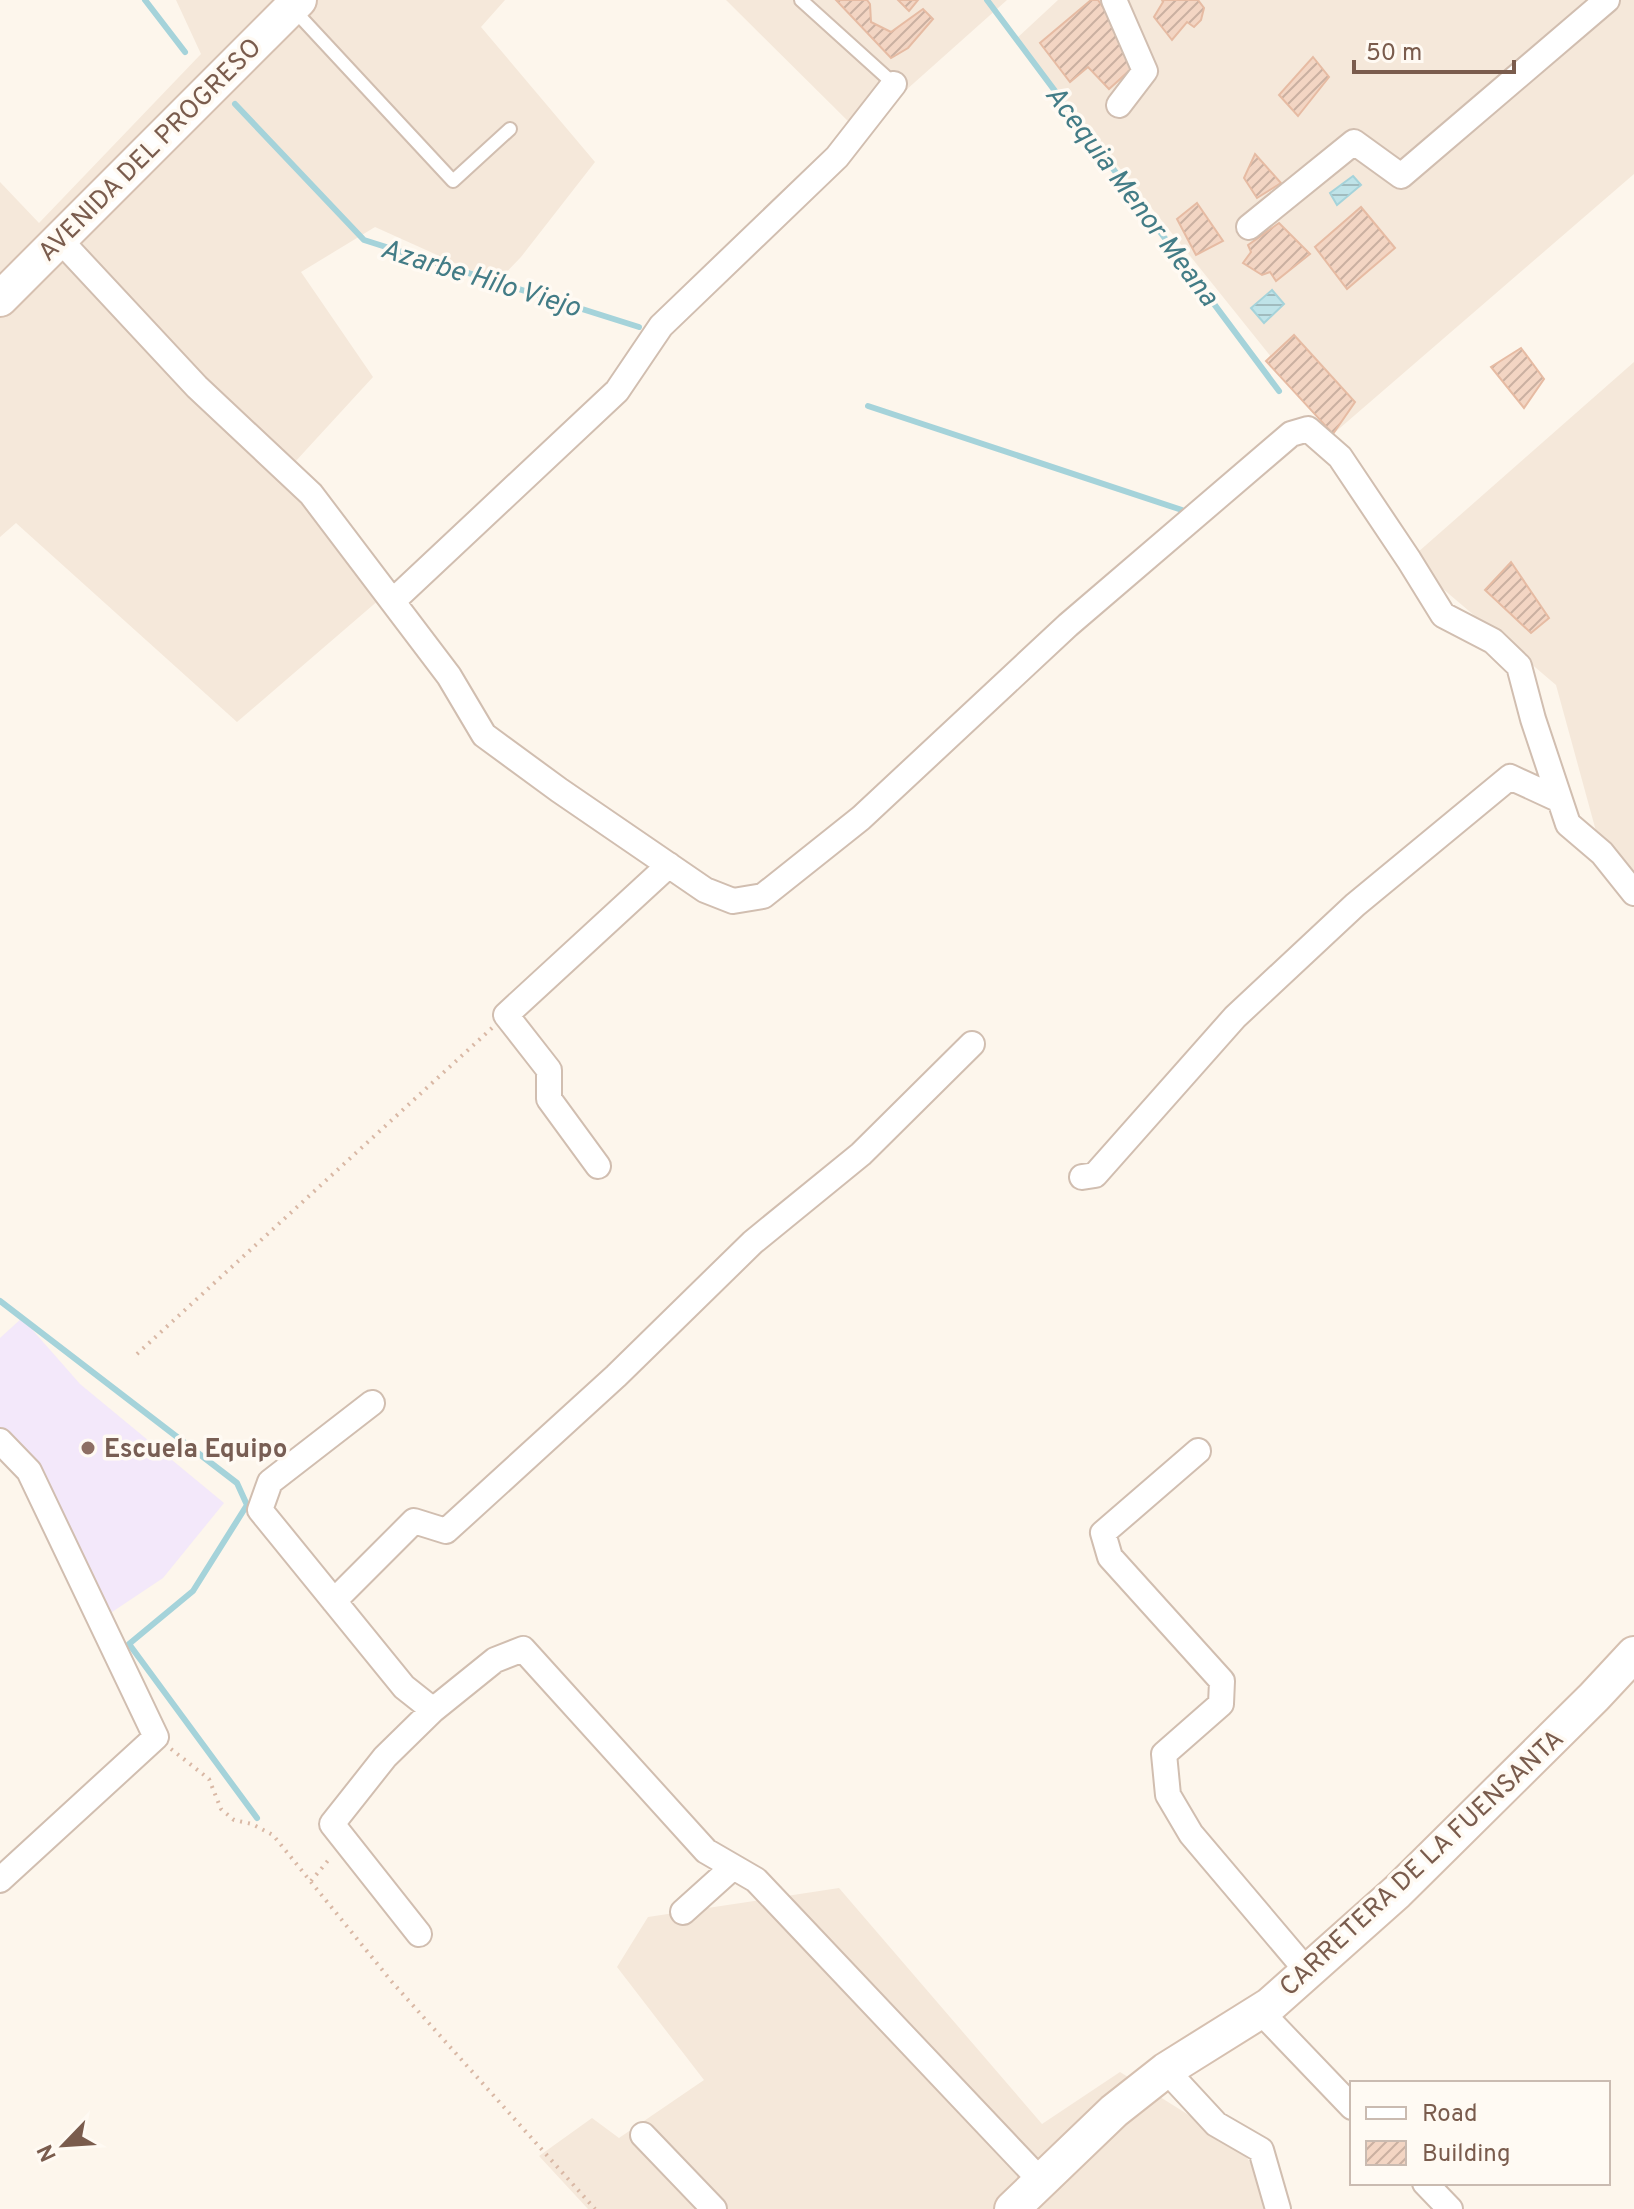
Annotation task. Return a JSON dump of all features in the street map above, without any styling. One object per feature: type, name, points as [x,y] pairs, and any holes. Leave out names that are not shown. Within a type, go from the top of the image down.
[{"type":"main road","name":"AVENIDA DEL PROGRESO","points":[[0,299],[296,4]]},
{"type":"main road","name":"CARRETERA DE LA FUENSANTA","points":[[1012,2209],[1114,2111],[1166,2070],[1270,2005],[1397,1892],[1634,1654]]},
{"type":"street","points":[[1114,0],[1145,71],[1119,105]]},
{"type":"street","points":[[1249,227],[1354,142],[1401,176],[1607,0]]},
{"type":"street","points":[[393,601],[617,391],[661,326],[837,157],[894,84]]},
{"type":"street","points":[[59,239],[197,387],[311,494],[449,676],[484,735],[705,890],[733,901],[763,896],[861,818],[1103,594],[1291,434],[1308,429],[1340,457],[1443,615],[1493,641],[1519,666],[1568,824],[1602,853],[1634,893]]},
{"type":"street","points":[[1082,1177],[1095,1175],[1235,1017],[1355,905],[1510,777],[1560,800]]},
{"type":"street","points":[[598,1166],[549,1099],[549,1070],[506,1015],[669,865]]},
{"type":"street","points":[[334,1601],[414,1521],[446,1531],[616,1376],[753,1242],[861,1154],[972,1044]]},
{"type":"street","points":[[372,1403],[270,1482],[260,1510],[404,1687],[433,1710]]},
{"type":"street","points":[[0,1441],[29,1471],[155,1737],[0,1880]]},
{"type":"street","points":[[1198,1451],[1103,1533],[1110,1557],[1222,1681],[1221,1704],[1164,1754],[1168,1795],[1191,1834],[1307,1971]]},
{"type":"street","points":[[419,1934],[332,1824],[385,1757],[433,1710],[495,1660],[523,1649],[706,1851],[756,1880],[1041,2181]]},
{"type":"street","points":[[683,1912],[733,1867]]},
{"type":"street","points":[[1260,2011],[1350,2105]]},
{"type":"street","points":[[1166,2070],[1216,2124],[1261,2150],[1278,2209]]},
{"type":"street","points":[[643,2135],[714,2209]]},
{"type":"street","points":[[1427,2185],[1450,2209]]},
{"type":"lane","points":[[801,0],[894,84]]},
{"type":"lane","points":[[296,4],[453,181],[510,129]]},
{"type":"path","points":[[137,1354],[506,1015]]},
{"type":"path","points":[[155,1737],[209,1779],[221,1809],[234,1820],[252,1824],[273,1835],[392,1982],[595,2209]]},
{"type":"path","points":[[311,1881],[344,1838]]},
{"type":"shaded area","points":[[176,0],[505,0],[481,27],[595,162],[521,257],[497,282],[375,227],[301,272],[373,377],[283,475],[380,599],[237,722],[16,523],[0,537],[0,182],[39,223],[201,54]]},
{"type":"shaded area","points":[[726,0],[1007,0],[859,132]]},
{"type":"shaded area","points":[[1058,0],[1634,0],[1634,174],[1333,434],[1016,39]]},
{"type":"shaded area","points":[[1634,362],[1634,883],[1602,853],[1556,685],[1409,560]]},
{"type":"shaded area","name":"Escuela Equipo","points":[[22,1318],[80,1384],[224,1503],[163,1578],[109,1614],[39,1468],[0,1427],[0,1338]]},
{"type":"shaded area","points":[[839,1888],[1042,2124],[1120,2072],[1240,2147],[1277,2204],[1274,2209],[588,2209],[539,2156],[592,2118],[619,2138],[704,2080],[617,1967],[648,1917]]},
{"type":"water","points":[[1353,176],[1361,185],[1337,205],[1330,193]]},
{"type":"water","points":[[1272,290],[1284,304],[1264,323],[1251,308]]},
{"type":"building","points":[[836,0],[867,0],[871,22],[891,32],[923,9],[933,19],[908,48],[891,58]]},
{"type":"building","points":[[898,0],[918,0],[909,11]]},
{"type":"building","points":[[1091,0],[1098,0],[1140,61],[1109,89],[1088,67],[1070,82],[1040,43]]},
{"type":"building","points":[[1162,0],[1198,0],[1204,8],[1201,20],[1194,27],[1187,22],[1172,40],[1154,17]]},
{"type":"building","points":[[1313,57],[1329,77],[1298,116],[1279,95]]},
{"type":"building","points":[[1255,154],[1281,183],[1257,198],[1244,178]]},
{"type":"building","points":[[1197,203],[1223,241],[1196,255],[1177,219]]},
{"type":"building","points":[[1361,207],[1395,248],[1347,289],[1315,247]]},
{"type":"building","points":[[1279,223],[1310,254],[1276,281],[1270,272],[1262,275],[1243,263],[1251,252],[1248,245]]},
{"type":"building","points":[[1294,335],[1355,402],[1333,434],[1266,361]]},
{"type":"building","points":[[1521,348],[1544,379],[1524,408],[1491,367]]},
{"type":"building","points":[[1511,562],[1549,618],[1531,633],[1485,590]]},
{"type":"waterway","name":"Azarbe Hilo Viejo","points":[[145,0],[185,52]]},
{"type":"waterway","name":"Acequia Menor Meana","points":[[987,0],[1279,391]]},
{"type":"waterway","name":"Azarbe Hilo Viejo","points":[[235,104],[364,240],[639,327]]},
{"type":"waterway","name":"Azarbe Hilo Viejo","points":[[868,406],[1182,510],[1185,514]]},
{"type":"waterway","points":[[0,1301],[237,1483],[247,1505],[193,1591],[129,1644],[257,1818]]},
{"type":"place","name":"Escuela Equipo","points":[[88,1448]]}]
